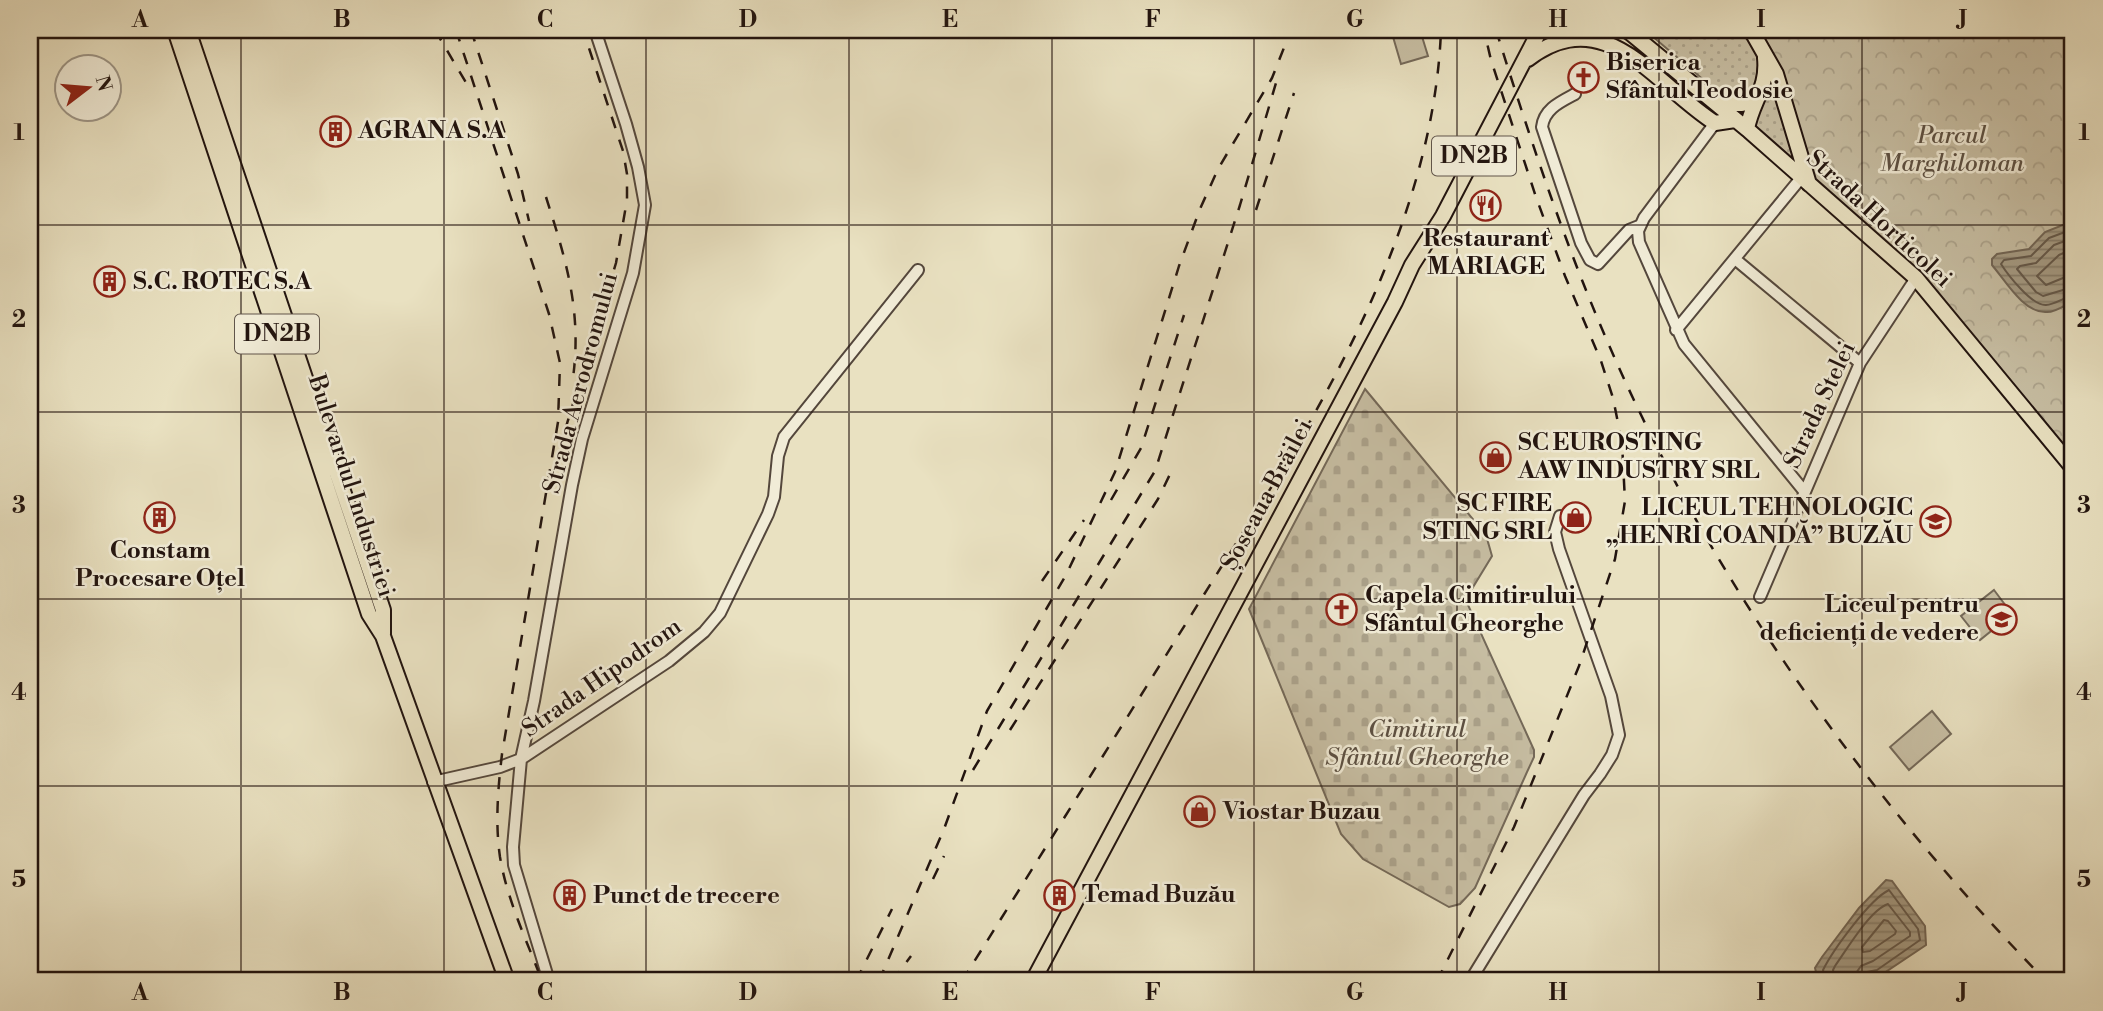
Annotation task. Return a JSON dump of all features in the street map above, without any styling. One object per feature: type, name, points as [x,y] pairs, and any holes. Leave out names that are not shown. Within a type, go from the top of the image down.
[{"type":"main road","name":"Bulevardul Industriei","points":[[175,30],[369,614],[383,636],[433,782],[507,981]]},
{"type":"main road","name":"Bulevardul Industriei","points":[[188,30],[383,610],[383,636]]},
{"type":"main road","name":"Șoseaua Brăilei","points":[[1033,981],[1395,302],[1422,246],[1443,216],[1538,30]]},
{"type":"main road","points":[[1521,64],[1538,30]]},
{"type":"main road","name":"Strada Horticolei","points":[[1627,30],[1741,124],[1916,278],[2073,468]]},
{"type":"main road","points":[[1751,30],[1776,74],[1805,182]]},
{"type":"main road","points":[[1521,64],[1549,43],[1560,39],[1582,35],[1607,40],[1631,55],[1714,123],[1741,124],[1749,116],[1765,84],[1765,53]]},
{"type":"main road","points":[[1717,104],[1734,105],[1758,96]]},
{"type":"main road","points":[[1786,164],[1797,160],[1796,143]]},
{"type":"street","name":"Strada Aerodromului","points":[[549,981],[517,876],[513,847],[521,759],[580,449],[633,273],[645,205],[626,124],[595,30]]},
{"type":"street","points":[[1575,93],[1551,108],[1542,127],[1581,243],[1590,260],[1598,264],[1629,230],[1639,226],[1714,123]]},
{"type":"street","points":[[1676,330],[1735,259],[1805,182]]},
{"type":"street","points":[[1639,226],[1639,242],[1684,344],[1804,491]]},
{"type":"street","points":[[1735,259],[1860,363]]},
{"type":"street","name":"Strada Hipodrom","points":[[433,782],[500,767],[521,759],[678,654],[704,632],[720,613],[768,514],[784,437],[918,270]]},
{"type":"street","name":"Strada Stelei","points":[[1760,597],[1860,363],[1916,278]]},
{"type":"street","points":[[1470,981],[1584,795],[1606,765],[1619,735],[1611,696],[1559,549],[1555,532],[1560,516]]},
{"type":"green space","points":[[1391,30],[1420,30],[1428,56],[1401,64]]},
{"type":"green space","points":[[1549,30],[1616,30],[1631,38],[1633,43],[1627,39],[1592,31],[1558,34],[1543,40]]},
{"type":"green space","points":[[1645,30],[1744,30],[1761,61],[1763,77],[1748,98],[1732,98],[1719,93]]},
{"type":"green space","name":"Parcul Marghiloman","points":[[1751,30],[2073,30],[2073,458],[1916,278],[1816,192]]},
{"type":"green space","points":[[1773,81],[1794,154],[1791,158],[1752,124]]},
{"type":"green space","name":"Cimitirul Sfântul Gheorghe","points":[[1365,389],[1486,535],[1492,556],[1467,597],[1468,605],[1534,750],[1534,757],[1475,888],[1460,904],[1449,907],[1363,859],[1341,834],[1249,609]]},
{"type":"green space","points":[[1994,590],[2012,614],[1980,640],[1961,616]]},
{"type":"green space","points":[[1932,711],[1951,734],[1909,770],[1890,747]]},
{"type":"water","points":[[2073,221],[2073,301],[2054,311],[2031,308],[2016,295],[1992,265],[1992,259],[1997,254],[2029,249],[2045,232]]},
{"type":"water","points":[[1886,880],[1892,881],[1925,926],[1926,945],[1878,977],[1866,981],[1821,981],[1815,968],[1822,957],[1859,908]]},
{"type":"railway","points":[[435,30],[468,86]]},
{"type":"railway","points":[[456,30],[549,314],[560,363],[558,422],[502,754],[498,806],[498,844],[503,873],[512,905],[542,981]]},
{"type":"railway","points":[[471,30],[518,174],[529,221]]},
{"type":"railway","points":[[565,430],[616,263],[627,200],[627,174],[623,151],[583,30]]},
{"type":"railway","points":[[879,981],[944,829],[987,711],[1066,575],[1115,472],[1179,266],[1200,209],[1218,169],[1272,78],[1291,30]]},
{"type":"railway","points":[[962,981],[1277,478],[1336,374],[1363,319],[1408,206],[1436,89],[1441,30]]},
{"type":"railway","points":[[1437,981],[1514,827],[1579,666],[1615,559],[1625,501],[1622,443],[1613,398],[1536,197],[1491,60],[1484,30]]},
{"type":"railway","points":[[1496,30],[1553,202],[1602,329],[1660,454],[1705,536],[1806,694],[1862,769],[1921,843],[2046,981]]},
{"type":"railway","points":[[973,770],[1155,471],[1276,83]]},
{"type":"railway","points":[[1256,210],[1294,93]]},
{"type":"railway","points":[[546,197],[566,264],[574,308],[573,378]]},
{"type":"railway","points":[[1111,500],[1141,448],[1184,315]]},
{"type":"railway","points":[[1010,730],[1158,499],[1174,466]]},
{"type":"railway","points":[[1042,581],[1084,520]]},
{"type":"railway","points":[[30,629],[36,627]]},
{"type":"railway","points":[[933,879],[944,856]]},
{"type":"railway","points":[[856,981],[892,909]]},
{"type":"railway","points":[[892,981],[911,956]]},
{"type":"place","name":"Biserica Sfântul Teodosie","points":[[1583,77]]},
{"type":"place","name":"AGRANA S.A","points":[[335,131]]},
{"type":"place","name":"Restaurant MARIAGE","points":[[1486,205]]},
{"type":"place","name":"S.C. ROTEC S.A","points":[[110,282]]},
{"type":"place","name":"SC EUROSTING AAW INDUSTRY SRL","points":[[1495,457]]},
{"type":"place","name":"Constam Procesare Oțel","points":[[160,517]]},
{"type":"place","name":"SC FIRE STING SRL","points":[[1575,518]]},
{"type":"place","name":"LICEUL TEHNOLOGIC „HENRI COANDĂ” BUZĂU","points":[[1936,522]]},
{"type":"place","name":"Capela Cimitirului Sfântul Gheorghe","points":[[1342,610]]},
{"type":"place","name":"Liceul pentru deficienți de vedere","points":[[2002,619]]},
{"type":"place","name":"Viostar Buzau","points":[[1200,812]]},
{"type":"place","name":"Temad Buzău","points":[[1059,895]]},
{"type":"place","name":"Punct de trecere","points":[[570,896]]}]
